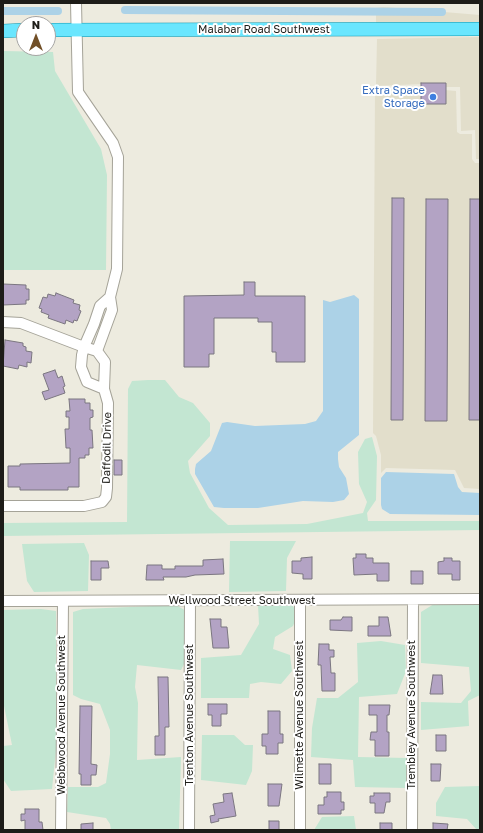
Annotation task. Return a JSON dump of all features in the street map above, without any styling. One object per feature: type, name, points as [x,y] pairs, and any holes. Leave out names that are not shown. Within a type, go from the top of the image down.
[{"type":"main road","points":[[3,31],[16,30]]},
{"type":"main road","name":"Malabar Road Southwest","points":[[56,30],[480,30]]},
{"type":"street","points":[[3,322],[21,323],[97,351],[112,310],[110,297],[117,269],[118,157],[113,143],[78,92],[76,3]]},
{"type":"street","points":[[104,389],[87,382],[83,375],[82,355],[100,306],[110,297]]},
{"type":"street","name":"Daffodil Drive","points":[[3,506],[84,506],[102,502],[106,497],[108,403],[104,389],[105,362],[97,351]]},
{"type":"street","name":"Wellwood Street Southwest","points":[[3,601],[300,601],[480,599]]},
{"type":"street","name":"Trembley Avenue Southwest","points":[[412,830],[413,600]]},
{"type":"street","name":"Webbwood Avenue Southwest","points":[[61,830],[62,601]]},
{"type":"street","name":"Trenton Avenue Southwest","points":[[189,830],[190,601]]},
{"type":"street","name":"Wilmette Avenue Southwest","points":[[300,601],[300,830]]},
{"type":"shaded area","points":[[384,7],[480,15],[480,25],[376,25],[376,8]]},
{"type":"shaded area","points":[[480,37],[480,159],[476,159],[475,130],[461,131],[460,87],[446,87],[446,83],[376,86],[377,39]]},
{"type":"shaded area","points":[[423,88],[456,91],[457,132],[460,134],[472,134],[472,159],[475,163],[480,163],[480,489],[464,488],[455,470],[386,468],[381,473],[381,455],[376,436],[373,433],[375,90]]},
{"type":"green space","points":[[3,51],[16,51],[16,56],[53,56],[55,71],[101,149],[107,175],[106,270],[3,270]]},
{"type":"green space","points":[[165,380],[179,397],[193,403],[210,423],[210,436],[188,461],[190,473],[209,508],[228,525],[307,524],[363,513],[367,502],[359,484],[358,452],[365,439],[372,437],[377,456],[376,500],[367,513],[368,521],[480,521],[480,530],[3,536],[3,523],[127,522],[128,389],[132,381]]},
{"type":"green space","points":[[230,541],[296,541],[287,558],[286,591],[229,592]]},
{"type":"green space","points":[[84,543],[89,555],[88,591],[34,592],[27,581],[22,544]]},
{"type":"green space","points":[[434,604],[480,604],[480,695],[468,701],[469,726],[421,730],[421,702],[461,703],[471,691],[469,667],[421,663],[421,612]]},
{"type":"green space","points":[[176,605],[186,611],[187,658],[181,670],[137,665],[135,687],[138,703],[137,760],[181,757],[179,830],[111,830],[110,824],[106,818],[67,812],[68,787],[98,787],[106,783],[110,754],[110,730],[100,704],[81,699],[73,695],[73,612],[83,609]]},
{"type":"green space","points":[[258,605],[292,605],[298,613],[293,626],[275,637],[273,649],[290,655],[292,671],[281,684],[261,682],[250,684],[249,698],[201,698],[201,658],[241,655],[259,624]]},
{"type":"green space","points":[[41,609],[56,611],[56,750],[52,789],[11,791],[3,779],[3,746],[12,745],[3,701],[3,610]]},
{"type":"green space","points":[[381,641],[405,645],[406,671],[397,694],[359,697],[358,757],[407,758],[406,788],[355,787],[353,760],[311,757],[312,728],[317,698],[338,698],[358,682],[357,643]]},
{"type":"green space","points":[[202,735],[234,735],[245,745],[253,745],[252,771],[246,785],[201,780]]},
{"type":"green space","points":[[480,786],[480,830],[477,830],[467,819],[436,816],[436,803],[445,787]]},
{"type":"green space","points":[[354,816],[356,830],[314,830],[322,817]]},
{"type":"water","points":[[354,295],[359,299],[359,435],[338,452],[339,467],[346,478],[349,494],[344,500],[333,502],[303,501],[258,508],[214,507],[195,474],[195,469],[196,464],[211,451],[222,423],[227,422],[255,426],[305,424],[316,421],[323,411],[323,300],[330,302]]},
{"type":"water","points":[[386,472],[454,474],[458,487],[462,492],[480,493],[480,515],[390,514],[382,509],[381,505],[381,478]]},
{"type":"building","name":"Extra Space Storage","points":[[421,83],[446,83],[446,104],[421,104]]},
{"type":"building","points":[[392,198],[404,198],[403,420],[391,420]]},
{"type":"building","points":[[426,199],[448,199],[447,421],[425,421]]},
{"type":"building","points":[[470,199],[480,199],[480,420],[469,420]]},
{"type":"building","points":[[244,282],[255,282],[255,296],[305,296],[305,362],[276,362],[276,352],[272,352],[272,322],[258,322],[258,318],[214,318],[214,354],[209,354],[209,367],[184,367],[184,296],[244,295]]},
{"type":"building","points":[[3,284],[26,285],[26,289],[29,289],[29,300],[26,300],[26,304],[3,305]]},
{"type":"building","points":[[56,293],[74,300],[73,303],[80,305],[79,310],[81,311],[77,321],[74,320],[73,323],[66,320],[65,324],[48,318],[49,315],[41,312],[42,309],[39,308],[43,297],[47,298],[48,294],[55,296]]},
{"type":"building","points":[[5,340],[23,343],[23,346],[26,347],[26,351],[32,352],[31,363],[27,362],[27,367],[19,365],[18,369],[3,366]]},
{"type":"building","points":[[55,370],[58,378],[62,376],[65,386],[63,387],[65,393],[45,400],[42,392],[49,390],[43,374]]},
{"type":"building","points":[[69,399],[85,399],[85,403],[90,403],[90,410],[93,410],[93,417],[90,418],[90,430],[92,430],[93,448],[89,448],[89,455],[85,455],[85,458],[79,458],[79,487],[68,487],[68,490],[20,490],[20,487],[8,487],[8,466],[20,466],[20,464],[70,463],[70,448],[66,448],[65,429],[69,429],[69,417],[66,417],[66,411],[70,411]]},
{"type":"building","points":[[114,460],[122,460],[122,475],[114,475]]},
{"type":"building","points":[[356,554],[366,554],[366,558],[373,558],[373,563],[389,563],[389,581],[377,581],[377,574],[354,575],[353,558],[356,558]]},
{"type":"building","points":[[312,557],[312,579],[303,579],[303,574],[292,573],[292,561],[301,561],[301,558]]},
{"type":"building","points":[[444,558],[452,558],[452,561],[460,561],[460,580],[452,580],[452,574],[438,574],[438,562],[444,561]]},
{"type":"building","points":[[223,559],[224,574],[163,577],[164,580],[146,580],[147,565],[162,565],[162,569],[175,569],[175,566],[203,566],[203,560]]},
{"type":"building","points":[[91,561],[108,561],[109,568],[101,568],[101,580],[91,580]]},
{"type":"building","points":[[411,571],[423,571],[423,584],[411,584]]},
{"type":"building","points":[[343,617],[352,617],[352,631],[330,630],[330,620],[341,620]]},
{"type":"building","points":[[379,617],[388,617],[391,636],[368,636],[368,626],[379,626]]},
{"type":"building","points":[[210,619],[221,619],[221,627],[227,627],[229,648],[213,648]]},
{"type":"building","points":[[319,644],[329,644],[329,650],[334,650],[334,657],[330,657],[331,673],[335,673],[335,691],[322,691],[321,665],[318,665]]},
{"type":"building","points":[[433,675],[442,675],[443,694],[430,694]]},
{"type":"building","points":[[158,677],[168,677],[169,727],[165,727],[165,755],[155,755],[155,736],[159,736]]},
{"type":"building","points":[[208,704],[227,704],[227,714],[221,714],[221,726],[212,726],[212,715],[208,715]]},
{"type":"building","points":[[369,705],[390,705],[389,715],[387,715],[389,756],[375,756],[375,740],[370,740],[371,732],[377,732],[377,715],[369,715]]},
{"type":"building","points":[[80,706],[92,706],[91,764],[97,765],[96,775],[91,775],[91,785],[81,785],[81,774],[79,774]]},
{"type":"building","points":[[268,711],[280,711],[280,734],[283,734],[283,743],[278,743],[278,754],[266,754],[266,746],[262,746],[262,734],[268,734]]},
{"type":"building","points":[[436,735],[446,735],[446,751],[436,751]]},
{"type":"building","points":[[319,764],[331,764],[331,784],[319,784]]},
{"type":"building","points":[[431,764],[441,764],[440,781],[431,781]]},
{"type":"building","points":[[268,784],[282,784],[279,806],[268,806]]},
{"type":"building","points":[[327,792],[341,792],[341,802],[344,802],[344,810],[341,810],[341,814],[318,814],[318,805],[324,805],[324,797],[327,797]]},
{"type":"building","points":[[232,793],[236,816],[218,819],[219,821],[211,823],[210,816],[215,815],[213,804],[224,802],[223,794]]},
{"type":"building","points":[[374,793],[390,793],[390,802],[386,802],[384,813],[375,813],[375,803],[370,803],[370,796],[374,796]]},
{"type":"building","points":[[25,809],[39,809],[39,822],[42,822],[43,830],[25,830],[25,820],[21,821],[21,814],[25,814]]},
{"type":"building","points":[[269,821],[279,821],[279,830],[269,830]]},
{"type":"building","points":[[93,823],[93,830],[81,830],[81,824]]},
{"type":"building","points":[[380,823],[392,823],[392,830],[380,830]]},
{"type":"building","points":[[433,823],[448,824],[447,830],[433,830]]},
{"type":"waterway","points":[[125,10],[442,12]]},
{"type":"waterway","points":[[3,11],[58,11]]},
{"type":"place","name":"Extra Space Storage","points":[[433,97]]}]
